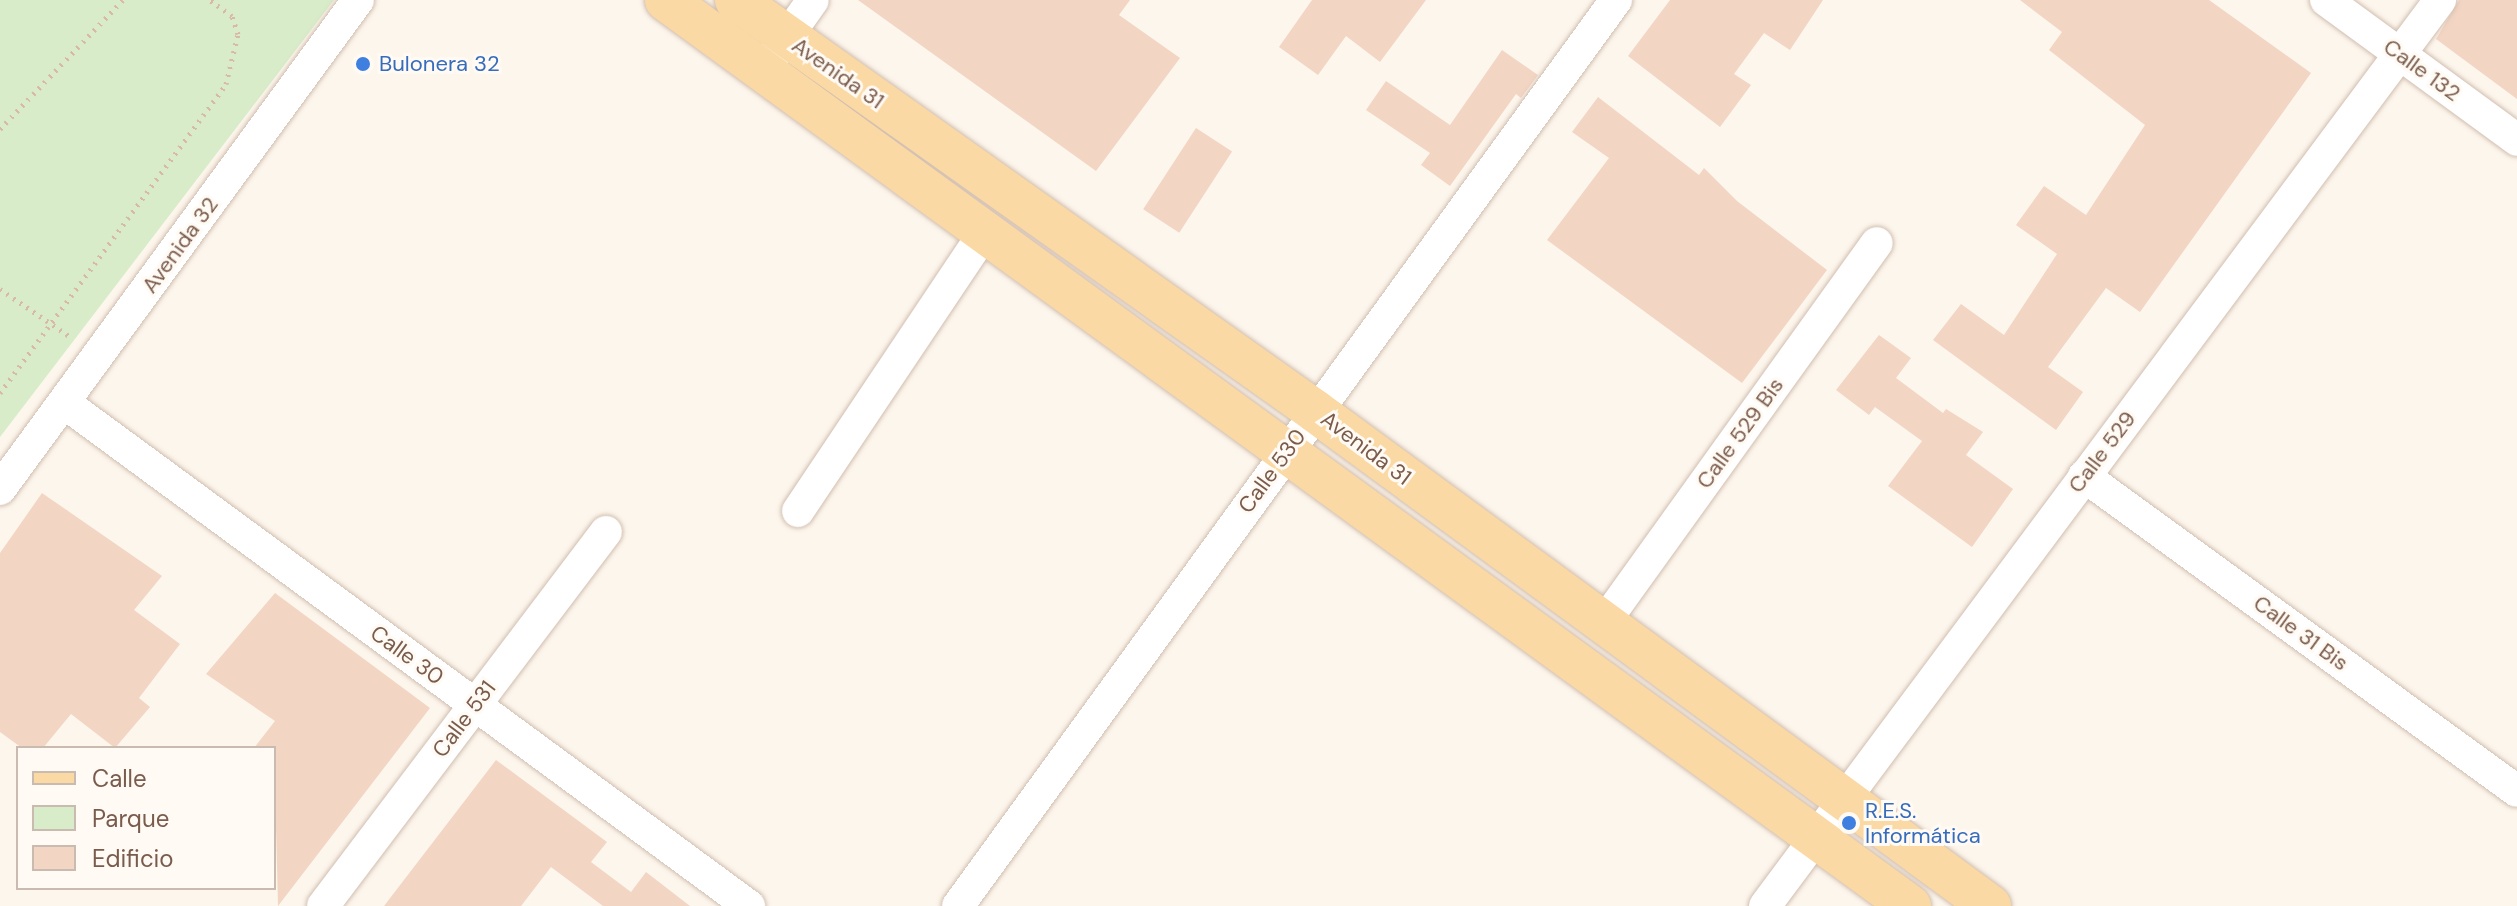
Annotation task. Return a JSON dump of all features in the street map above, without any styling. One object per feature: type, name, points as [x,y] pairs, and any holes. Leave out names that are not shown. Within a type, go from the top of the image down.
[{"type":"main road","name":"Avenida 31","points":[[666,0],[1910,906]]},
{"type":"main road","name":"Avenida 31","points":[[736,0],[1315,411],[1990,906]]},
{"type":"street","name":"Avenida 32","points":[[0,489],[66,404],[358,0]]},
{"type":"street","points":[[764,71],[813,0]]},
{"type":"street","name":"Calle 530","points":[[958,906],[1616,0]]},
{"type":"street","name":"Calle 132","points":[[2326,0],[2517,140]]},
{"type":"street","name":"Calle 529","points":[[1765,906],[1814,836],[2440,0]]},
{"type":"street","points":[[798,511],[985,232]]},
{"type":"street","name":"Calle 529 Bis","points":[[1603,624],[1877,243]]},
{"type":"street","name":"Calle 30","points":[[66,404],[749,906]]},
{"type":"street","name":"Calle 31 Bis","points":[[2084,476],[2517,791]]},
{"type":"street","name":"Calle 531","points":[[323,906],[606,532]]},
{"type":"path","points":[[0,129],[123,0]]},
{"type":"path","points":[[0,393],[226,84],[238,34],[232,16],[210,0]]},
{"type":"path","points":[[0,289],[99,358]]},
{"type":"green space","points":[[0,0],[334,0],[0,437]]},
{"type":"building","points":[[858,0],[1130,0],[1119,15],[1180,58],[1096,171]]},
{"type":"building","points":[[1312,0],[1426,0],[1380,62],[1346,36],[1318,75],[1279,47]]},
{"type":"building","points":[[1670,0],[1823,0],[1790,50],[1764,33],[1734,74],[1751,85],[1720,127],[1628,56]]},
{"type":"building","points":[[2020,0],[2209,0],[2311,73],[2140,312],[2106,288],[2048,367],[2083,392],[2056,430],[1933,340],[1961,304],[2004,335],[2057,254],[2016,225],[2044,186],[2086,215],[2145,125],[2049,50],[2062,32]]},
{"type":"building","points":[[2459,0],[2517,0],[2517,99],[2436,39]]},
{"type":"building","points":[[1502,50],[1538,75],[1521,98],[1516,94],[1450,186],[1421,165],[1430,153],[1366,110],[1386,81],[1450,125]]},
{"type":"building","points":[[1598,97],[1699,175],[1704,168],[1737,201],[1827,270],[1742,383],[1547,240],[1609,158],[1572,132]]},
{"type":"building","points":[[1196,128],[1232,151],[1179,233],[1143,209]]},
{"type":"building","points":[[1879,335],[1911,358],[1896,378],[1943,413],[1946,409],[1983,432],[1966,455],[2013,489],[1972,547],[1888,486],[1922,441],[1875,407],[1869,415],[1836,390]]},
{"type":"building","points":[[42,493],[162,576],[134,610],[180,644],[139,698],[150,707],[117,746],[112,746],[71,714],[45,746],[19,746],[0,732],[0,553]]},
{"type":"building","points":[[275,593],[430,708],[278,906],[276,746],[256,746],[275,721],[206,674]]},
{"type":"building","points":[[496,760],[607,842],[591,862],[631,892],[646,872],[690,906],[603,906],[551,867],[521,906],[384,906]]},
{"type":"place","name":"Bulonera 32","points":[[363,64]]},
{"type":"place","name":"R.E.S. Informática","points":[[1849,823]]}]
